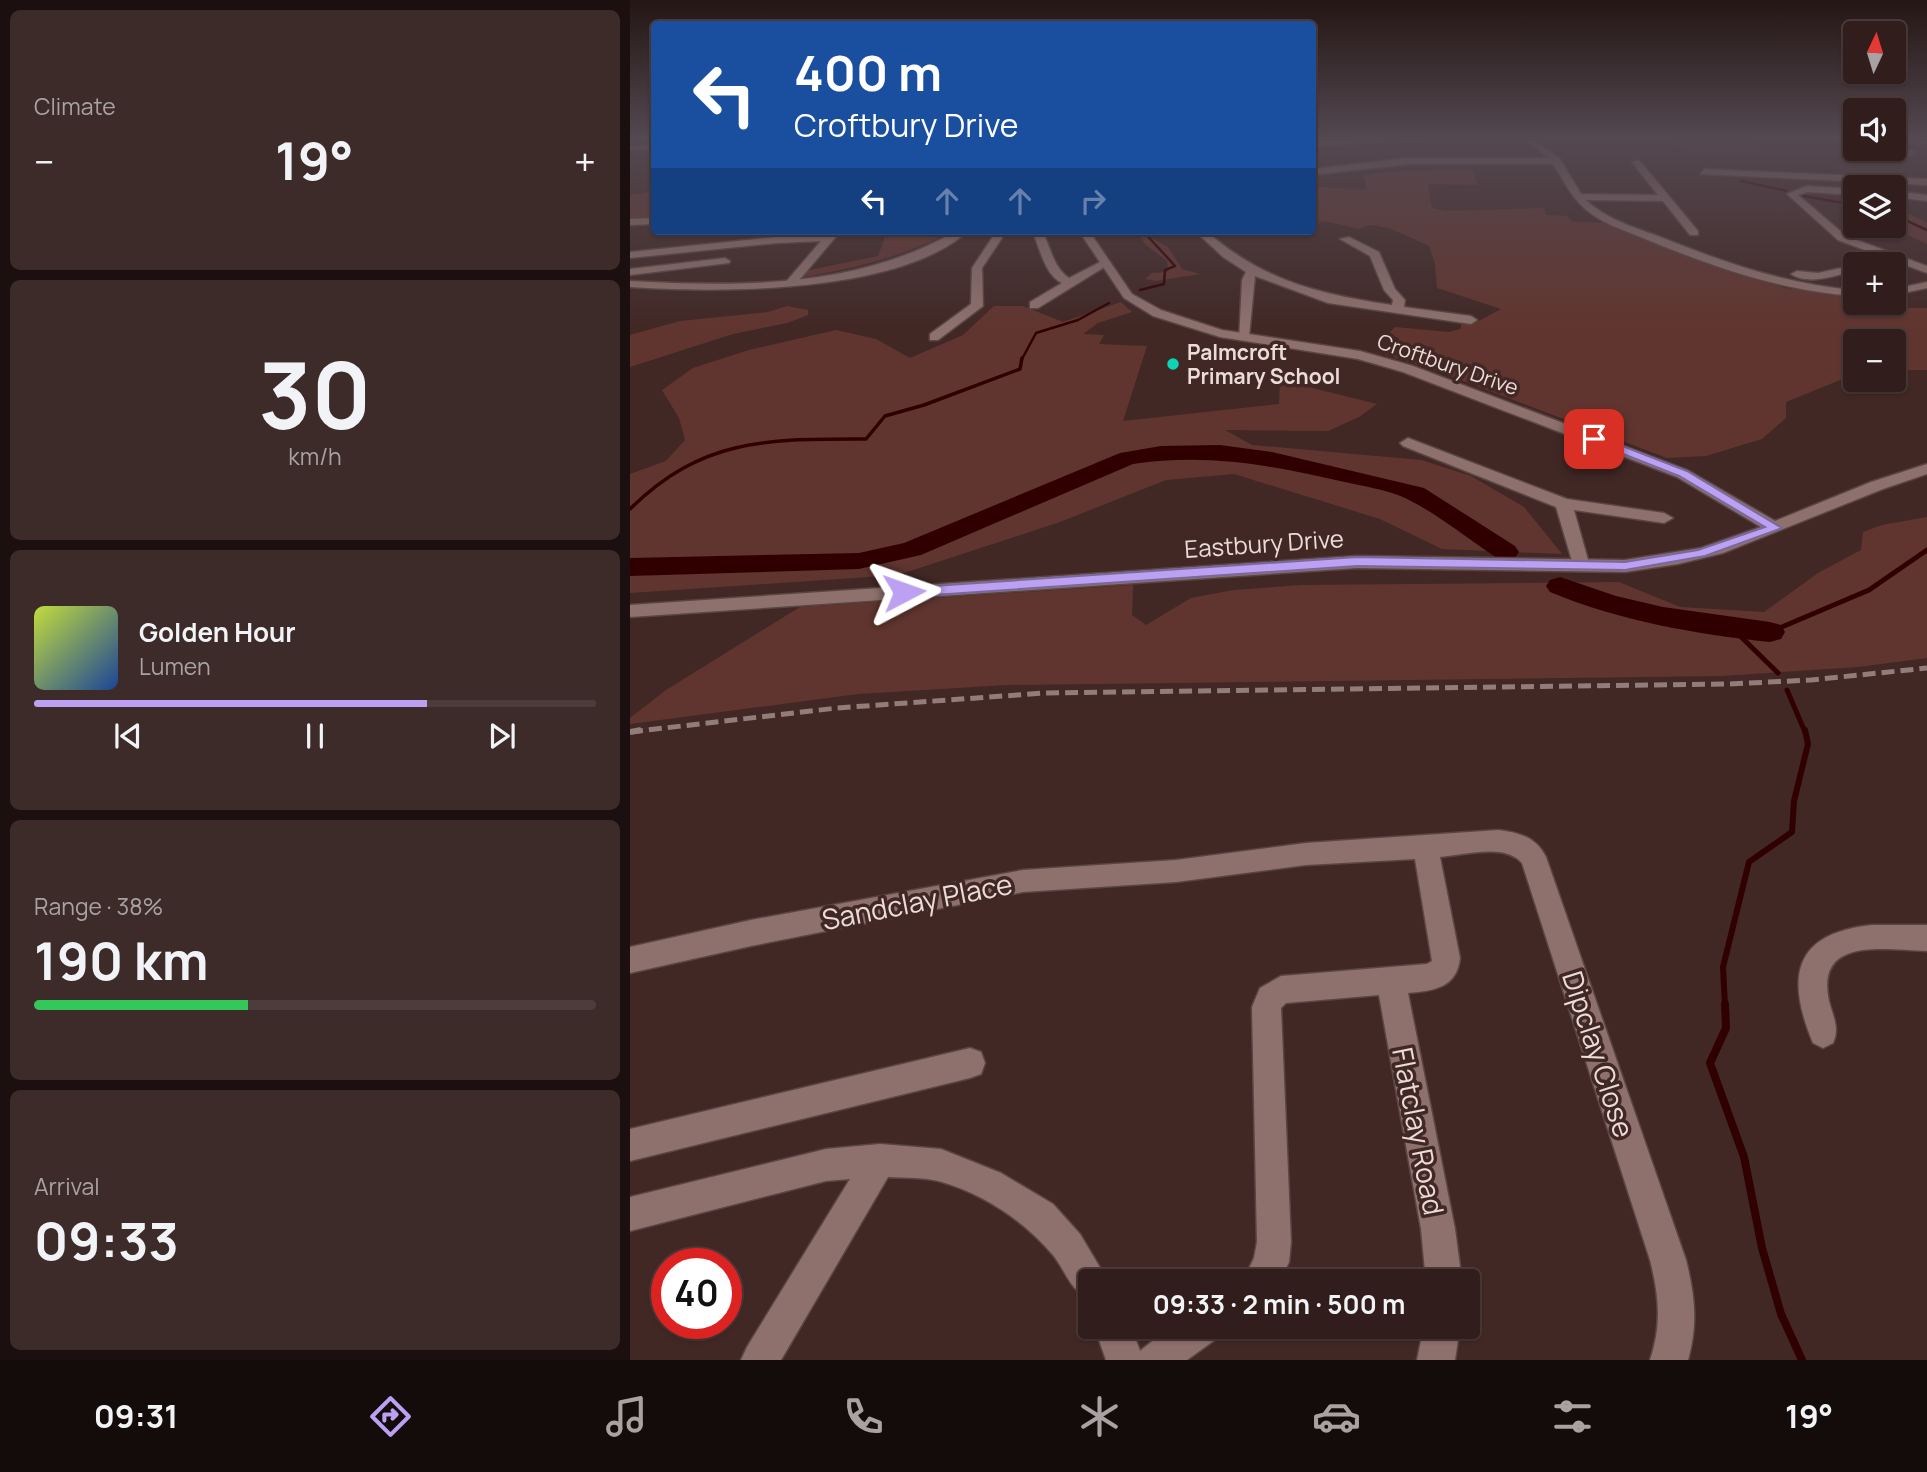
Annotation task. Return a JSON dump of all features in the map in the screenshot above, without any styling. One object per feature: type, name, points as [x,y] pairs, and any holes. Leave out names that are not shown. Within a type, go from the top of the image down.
[{"type":"street","points":[[1583,200],[1595,212],[1622,226],[1761,279],[1814,290],[1843,292]]},
{"type":"street","points":[[1667,200],[1693,233]]},
{"type":"street","points":[[1798,200],[1843,237]]},
{"type":"street","points":[[630,222],[651,221]]},
{"type":"street","points":[[630,255],[825,235]]},
{"type":"street","points":[[791,283],[834,235]]},
{"type":"street","points":[[630,284],[732,288],[791,283],[886,265],[930,249],[956,235]]},
{"type":"street","points":[[934,337],[976,306],[979,296],[977,268],[997,235]]},
{"type":"street","points":[[1039,235],[1044,244],[1044,253],[1060,278],[1070,282]]},
{"type":"street","name":"Croftbury Drive","points":[[1087,235],[1121,288],[1140,305],[1196,328],[1360,355],[1408,369],[1683,474],[1775,528]]},
{"type":"street","points":[[1204,235],[1227,255],[1252,271],[1339,302],[1471,320]]},
{"type":"street","points":[[1846,238],[1879,252]]},
{"type":"street","points":[[1346,239],[1375,254],[1390,290],[1399,300],[1397,310]]},
{"type":"street","points":[[1797,274],[1805,270],[1804,260]]},
{"type":"street","points":[[630,272],[726,261]]},
{"type":"street","points":[[1906,263],[1927,270]]},
{"type":"street","points":[[1034,304],[1106,264]]},
{"type":"street","points":[[661,286],[672,268]]},
{"type":"street","points":[[1243,337],[1248,280],[1252,271]]},
{"type":"street","points":[[1761,279],[1797,274],[1818,276],[1843,271]]},
{"type":"street","points":[[1906,289],[1927,285]]},
{"type":"street","points":[[1408,443],[1564,504],[1664,518]]},
{"type":"street","name":"Eastbury Drive","points":[[630,611],[1357,562],[1581,567],[1662,562],[1729,545],[1874,486],[1927,469]]},
{"type":"street","points":[[1564,504],[1581,567]]},
{"type":"street","name":"Dipclay Close","points":[[1207,868],[1306,854],[1499,841],[1524,847],[1533,857],[1668,1260],[1679,1314],[1678,1333],[1669,1360]]},
{"type":"street","points":[[1267,1269],[1274,1242],[1266,1019],[1270,998],[1280,990],[1432,977],[1445,968],[1446,958],[1426,848]]},
{"type":"street","name":"Sandclay Place","points":[[630,960],[751,933],[1023,881],[1207,868]]},
{"type":"street","points":[[1823,1033],[1814,1005],[1813,972],[1822,954],[1836,942],[1852,938],[1927,938]]},
{"type":"street","name":"Flatclay Road","points":[[1391,981],[1438,1229],[1443,1269]]},
{"type":"street","points":[[630,1145],[970,1063]]},
{"type":"street","points":[[630,1214],[826,1165],[880,1160],[941,1165],[989,1185],[1041,1216],[1068,1246],[1082,1269]]},
{"type":"street","points":[[760,1360],[880,1160]]},
{"type":"street","points":[[1117,1339],[1125,1360]]},
{"type":"street","points":[[1155,1360],[1185,1339]]},
{"type":"street","points":[[1436,1360],[1440,1339]]},
{"type":"shaded area","points":[[630,200],[651,200],[651,217],[630,218]]},
{"type":"shaded area","points":[[1316,200],[1431,200],[1432,208],[1447,211],[1544,208],[1546,215],[1567,216],[1573,222],[1609,223],[1733,273],[1786,288],[1843,295],[1843,315],[1906,315],[1906,306],[1927,308],[1927,370],[1906,370],[1906,329],[1843,329],[1843,379],[1786,402],[1786,418],[1762,439],[1706,456],[1667,458],[1434,370],[1377,352],[1381,348],[1400,350],[1403,344],[1397,343],[1399,338],[1388,334],[1395,327],[1449,332],[1460,329],[1462,322],[1475,323],[1501,309],[1437,288],[1435,264],[1429,246],[1389,228],[1370,225],[1359,229],[1324,221],[1316,225]]},
{"type":"shaded area","points":[[1906,213],[1927,222],[1927,244],[1906,234]]},
{"type":"shaded area","points":[[886,235],[944,235],[877,261],[799,278],[800,272],[878,256]]},
{"type":"shaded area","points":[[1139,235],[1148,235],[1168,247],[1182,269],[1200,274],[1156,281],[1145,279],[1152,273],[1168,272],[1167,261],[1145,244]]},
{"type":"shaded area","points":[[1121,302],[1132,312],[1098,323],[1083,334],[1104,335],[1099,344],[1147,346],[1123,421],[1279,404],[1280,380],[1377,404],[1359,417],[1328,431],[1225,430],[1252,445],[1421,460],[1471,476],[1524,507],[1562,554],[1442,549],[1380,519],[1234,474],[1166,480],[1060,522],[898,575],[630,593],[630,474],[666,461],[685,440],[679,418],[662,390],[693,368],[749,350],[836,330],[876,339],[910,358],[963,335],[994,306],[1023,306],[1063,322]]},
{"type":"shaded area","points":[[787,306],[808,310],[808,315],[787,323],[733,334],[630,367],[630,335],[680,321],[768,312]]},
{"type":"shaded area","points":[[1927,517],[1927,658],[1858,667],[1722,676],[1007,685],[858,694],[630,724],[630,718],[666,690],[800,607],[1133,585],[1132,615],[1146,625],[1191,598],[1234,590],[1302,585],[1619,582],[1680,607],[1764,612],[1818,573],[1861,550],[1863,532],[1882,525]]},
{"type":"waterway","points":[[1829,200],[1843,203]]},
{"type":"waterway","points":[[1906,220],[1927,230]]},
{"type":"waterway","points":[[1140,290],[1164,284],[1165,270],[1175,266],[1147,235]]},
{"type":"waterway","points":[[1022,359],[1036,333],[1078,320],[1109,303]]},
{"type":"waterway","points":[[630,509],[657,485],[711,455],[768,442],[866,439],[885,416],[924,405],[1020,369],[1022,358]]},
{"type":"waterway","points":[[630,567],[859,561],[912,549],[1128,458],[1161,453],[1220,452],[1272,459],[1415,493],[1506,552]]},
{"type":"waterway","points":[[1770,632],[1869,590],[1927,550]]},
{"type":"waterway","points":[[1560,586],[1635,610],[1718,626],[1770,632]]},
{"type":"waterway","points":[[1732,628],[1778,673]]},
{"type":"waterway","points":[[1787,690],[1805,732]]},
{"type":"waterway","points":[[1725,1006],[1723,967],[1749,862],[1792,832],[1794,801],[1808,744],[1805,730]]},
{"type":"waterway","points":[[1725,1004],[1726,1028],[1710,1063],[1744,1157],[1762,1248],[1781,1314],[1802,1360]]},
{"type":"railway","points":[[641,730],[630,732],[837,708],[1045,693],[1729,684],[1811,680],[1927,668]]},
{"type":"place","name":"Palmcroft Primary School","points":[[1173,364]]},
{"type":"route","points":[[904,592],[1357,562],[1625,566],[1700,554],[1775,528],[1683,474],[1594,439]]}]
